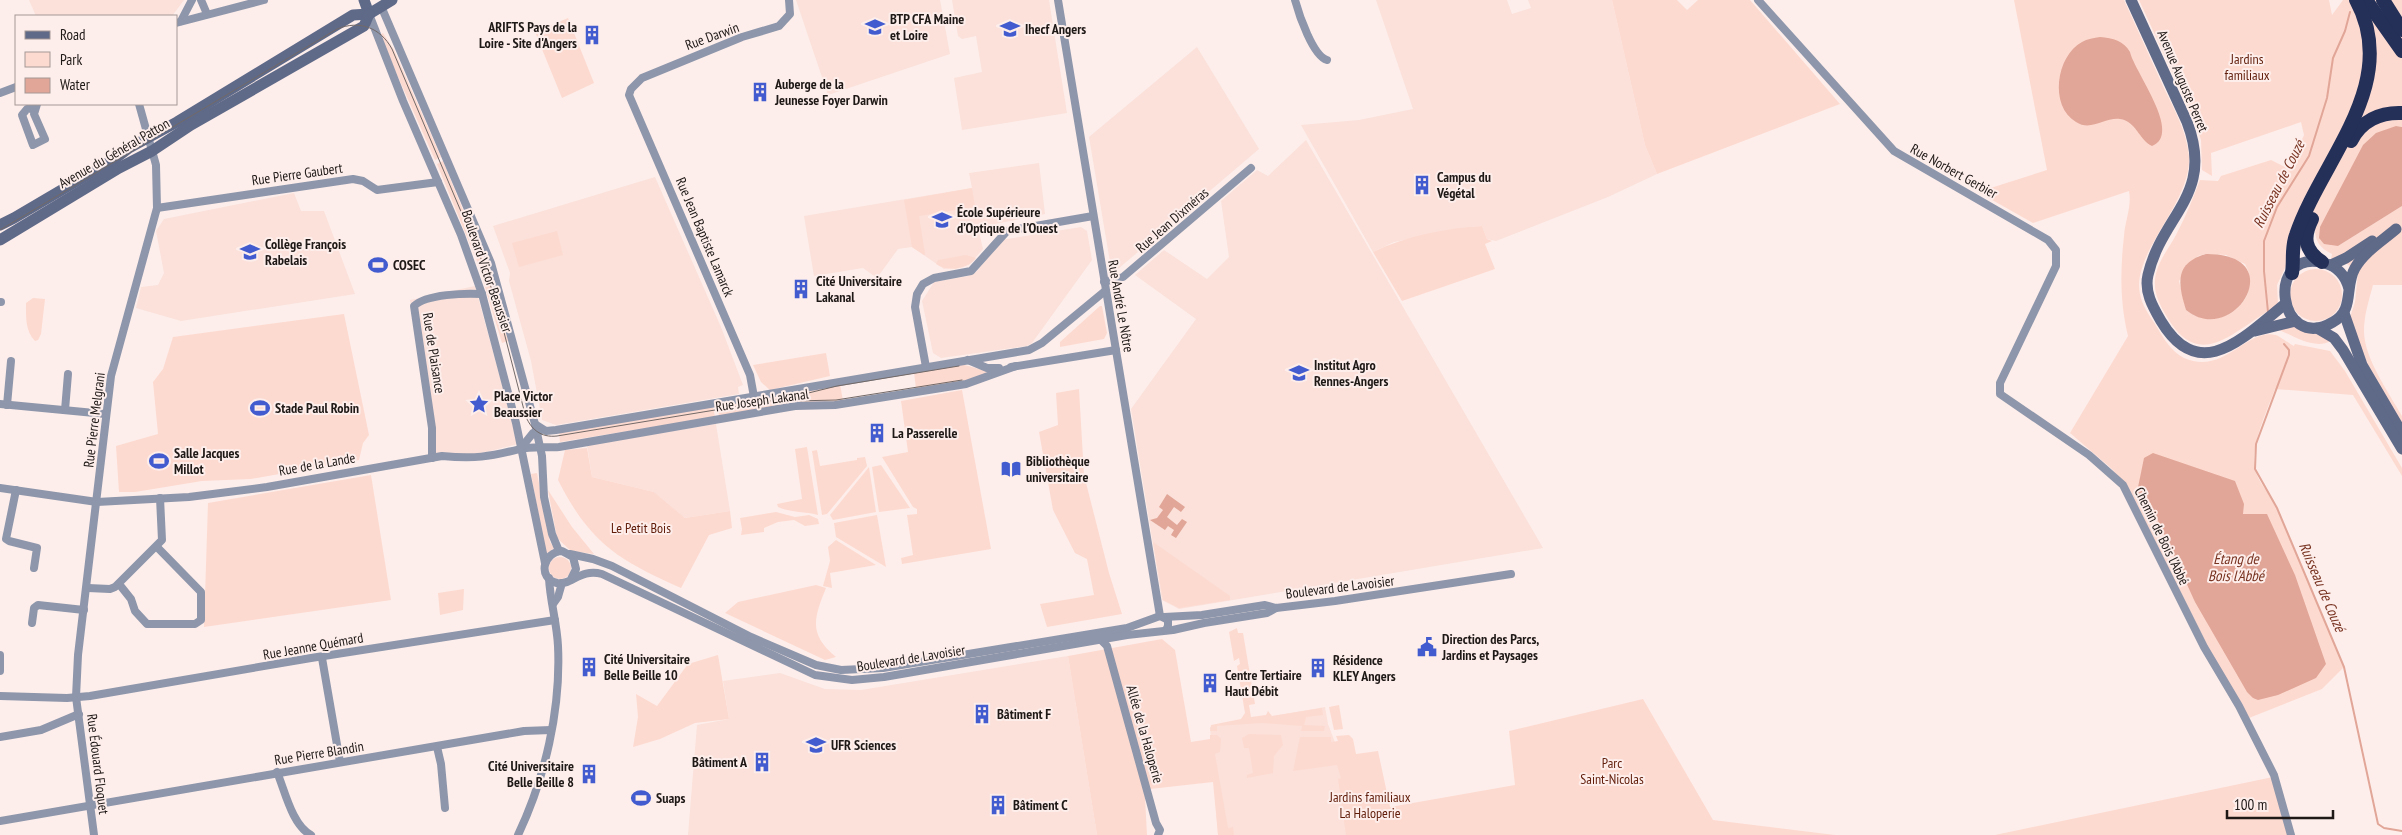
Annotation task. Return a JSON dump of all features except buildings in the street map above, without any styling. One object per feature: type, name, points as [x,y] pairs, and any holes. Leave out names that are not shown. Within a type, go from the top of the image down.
[{"type":"highway","points":[[2292,273],[2292,248],[2298,228],[2356,118],[2366,91],[2370,70],[2370,49],[2366,27],[2356,0]]},
{"type":"highway","points":[[2366,0],[2402,51]]},
{"type":"highway","points":[[2385,4],[2402,23]]},
{"type":"highway","points":[[2385,4],[2402,30]]},
{"type":"highway","points":[[2326,264],[2314,257],[2307,248],[2306,230],[2354,137],[2364,124],[2379,115],[2402,113]]},
{"type":"street","points":[[178,22],[192,0]]},
{"type":"street","points":[[200,0],[207,14]]},
{"type":"street","points":[[178,22],[204,17],[207,14],[264,0]]},
{"type":"street","name":"Boulevard Victor Beaussier","points":[[364,0],[403,101],[461,235],[482,294],[521,448],[545,562]]},
{"type":"street","name":"Avenue du Général Patton","points":[[0,240],[119,168],[152,151],[191,125],[364,26],[369,14],[380,3],[392,0]]},
{"type":"street","name":"Rue Darwin","points":[[631,89],[642,78],[673,64],[742,37],[779,26],[790,14],[789,0]]},
{"type":"street","name":"Rue André Le Nôtre","points":[[1058,0],[1092,216],[1160,617]]},
{"type":"street","points":[[1295,0],[1303,24],[1318,54],[1327,60]]},
{"type":"street","name":"Rue Norbert Gerbier","points":[[1758,0],[1894,151],[2048,240],[2057,254],[2056,266]]},
{"type":"street","name":"Avenue Auguste Perret","points":[[2131,0],[2187,122],[2193,138],[2196,162],[2192,186],[2152,262],[2146,285],[2149,298],[2172,338],[2181,346],[2190,350],[2208,353],[2222,350],[2253,331],[2285,304]]},
{"type":"street","name":"Boulevard Victor Beaussier","points":[[380,3],[491,263],[536,428],[540,449],[544,497],[552,534],[559,551]]},
{"type":"street","name":"Avenue du Général Patton","points":[[0,224],[23,213],[147,137],[178,122],[353,15],[369,14]]},
{"type":"street","points":[[0,93],[15,87]]},
{"type":"street","name":"Rue Jean Baptiste Lamarck","points":[[631,89],[632,102],[750,375],[754,397]]},
{"type":"street","name":"Rue Pierre Melgrani","points":[[76,697],[78,655],[88,588],[105,414],[115,360],[157,208],[158,176],[139,105]]},
{"type":"street","points":[[36,106],[34,114],[45,139],[33,145],[22,115],[27,109],[36,106]]},
{"type":"street","name":"Rue Jean Dixméras","points":[[968,360],[1034,348],[1105,287],[1123,278],[1251,168]]},
{"type":"street","name":"Rue Pierre Gaubert","points":[[157,208],[353,179],[363,181],[374,189],[419,186],[438,182]]},
{"type":"street","points":[[926,367],[915,304],[918,290],[923,284],[934,278],[971,270],[1007,231],[1092,216]]},
{"type":"street","points":[[2399,227],[2341,261],[2326,264],[2305,264],[2292,273],[2284,286],[2285,304],[2296,321],[2317,328],[2334,338],[2402,449]]},
{"type":"street","points":[[2317,328],[2332,323],[2344,313],[2348,303],[2351,276],[2359,262],[2399,227]]},
{"type":"street","points":[[2326,264],[2344,276],[2349,289]]},
{"type":"street","name":"Chemin de Bois l'Abbé","points":[[2056,266],[2000,383],[2000,394],[2089,455],[2126,491],[2204,647],[2239,706],[2274,776],[2291,835]]},
{"type":"street","points":[[465,292],[477,280]]},
{"type":"street","name":"Rue de Plaisance","points":[[432,458],[432,428],[414,306],[423,300],[465,292],[482,294]]},
{"type":"street","points":[[2344,313],[2362,365],[2402,434]]},
{"type":"street","name":"Avenue Auguste Perret","points":[[2253,331],[2296,321]]},
{"type":"street","name":"Rue Joseph Lakanal","points":[[536,428],[546,431],[968,360],[987,368],[1016,366],[1116,350]]},
{"type":"street","points":[[11,361],[3,404],[105,414]]},
{"type":"street","name":"Rue Joseph Lakanal","points":[[540,449],[795,406],[835,405],[966,384],[1016,366]]},
{"type":"street","points":[[65,410],[68,374]]},
{"type":"street","points":[[521,448],[536,428]]},
{"type":"street","name":"Rue de la Lande","points":[[0,488],[97,502],[211,495],[442,456],[472,459],[497,456],[521,448],[540,449]]},
{"type":"street","points":[[16,490],[6,539],[37,548],[34,568]]},
{"type":"street","points":[[88,588],[110,589],[119,584],[157,547],[164,536],[160,498]]},
{"type":"street","points":[[119,584],[132,599],[135,611],[147,624],[195,624],[201,620],[201,592],[157,547]]},
{"type":"street","points":[[518,835],[534,802],[551,730],[558,672],[558,646],[549,578],[544,569],[545,562],[550,555],[559,551],[570,554],[575,561],[576,569],[570,579],[562,583],[558,597],[553,604]]},
{"type":"street","name":"Boulevard de Lavoisier","points":[[570,554],[593,558],[612,566],[751,636],[816,665],[841,670],[882,668],[1127,628],[1160,617],[1202,615],[1265,605],[1276,608]]},
{"type":"street","name":"Boulevard de Lavoisier","points":[[570,579],[586,572],[602,574],[807,672],[836,678],[864,680],[1267,613],[1276,608],[1511,574]]},
{"type":"street","points":[[549,578],[562,583]]},
{"type":"street","points":[[32,623],[34,608],[38,605],[84,610]]},
{"type":"street","points":[[1160,617],[1169,623],[1162,631],[1153,626],[1160,617]]},
{"type":"street","name":"Rue Jeanne Quémard","points":[[0,696],[76,697],[555,620]]},
{"type":"street","name":"Allée de la Haloperie","points":[[1101,640],[1107,646],[1156,823],[1160,830],[1158,835]]},
{"type":"street","points":[[0,655],[0,671]]},
{"type":"street","points":[[322,658],[340,762]]},
{"type":"street","name":"Rue Édouard Floquet","points":[[76,697],[94,835]]},
{"type":"street","points":[[0,737],[41,730],[79,714]]},
{"type":"street","name":"Rue Pierre Blandin","points":[[0,821],[90,804],[524,731],[551,730]]},
{"type":"street","points":[[437,747],[441,764],[445,808]]},
{"type":"street","points":[[277,772],[297,820],[302,828],[311,835]]},
{"type":"shaded area","points":[[29,0],[184,0],[173,15],[36,15]]},
{"type":"shaded area","name":"BTP CFA Maine et Loire","points":[[796,0],[940,0],[950,54],[828,95]]},
{"type":"shaded area","points":[[952,0],[1049,0],[1067,113],[962,130],[954,78],[982,72],[976,36],[962,39],[958,36]]},
{"type":"shaded area","points":[[1376,0],[1507,0],[1512,14],[1531,8],[1528,0],[1612,0],[1645,145],[1657,174],[1608,197],[1496,241],[1487,239],[1482,226],[1469,227],[1394,242],[1373,252],[1301,125],[1359,120],[1413,109]]},
{"type":"shaded area","points":[[1197,47],[1259,149],[1112,274],[1089,137]]},
{"type":"shaded area","name":"Institut Agro Rennes-Angers","points":[[1306,140],[1543,548],[1179,609],[1162,600],[1131,409],[1196,319],[1135,275],[1164,250],[1207,279],[1229,257],[1221,201],[1257,170],[1268,176]]},
{"type":"shaded area","points":[[1039,163],[1045,214],[995,224],[996,229],[979,232],[983,249],[969,265],[944,269],[912,247],[898,249],[877,278],[863,268],[814,276],[804,216],[972,188],[969,173]]},
{"type":"shaded area","points":[[655,177],[721,327],[743,385],[738,387],[739,394],[556,425],[542,420],[531,361],[509,281],[510,273],[493,226]]},
{"type":"shaded area","name":"Collège François Rabelais","points":[[294,193],[301,211],[324,211],[355,294],[181,321],[136,308],[141,287],[158,285],[164,273],[156,231],[164,219]]},
{"type":"shaded area","points":[[1081,227],[1087,231],[1092,260],[1032,343],[1027,346],[941,358],[933,353],[922,301],[934,282],[968,276],[977,271],[1001,240]]},
{"type":"shaded area","points":[[475,286],[518,444],[478,454],[436,455],[410,300]]},
{"type":"shaded area","points":[[716,424],[730,511],[685,518],[654,492],[592,477],[587,445]]},
{"type":"shaded area","points":[[1068,656],[1097,835],[688,835],[697,725],[729,719],[723,681],[780,673],[825,689],[861,690]]},
{"type":"shaded area","points":[[1325,707],[1328,724],[1336,745],[1354,835],[1218,835],[1210,727]]},
{"type":"green space","points":[[1612,0],[1677,0],[1687,10],[1698,0],[1750,0],[1840,104],[1657,174],[1645,145]]},
{"type":"green space","points":[[2014,0],[2124,0],[2176,112],[2188,148],[2187,175],[2181,192],[2144,262],[2140,278],[2140,294],[2144,306],[2171,348],[2184,358],[2198,362],[2211,361],[2223,357],[2255,338],[2265,335],[2276,335],[2294,346],[2295,344],[2330,351],[2345,371],[2402,468],[2402,476],[2353,395],[2275,389],[2256,443],[2254,455],[2257,475],[2272,498],[2344,667],[2322,689],[2249,718],[2206,647],[2134,498],[2112,469],[2070,433],[2128,336],[2123,311],[2121,274],[2130,202],[2129,191],[2033,223],[1978,192],[2047,170]]},
{"type":"green space","name":"Jardins familiaux","points":[[2139,0],[2329,0],[2332,15],[2343,0],[2402,0],[2402,127],[2396,126],[2338,246],[2402,206],[2402,285],[2373,285],[2364,331],[2368,352],[2384,386],[2402,416],[2402,425],[2369,369],[2350,317],[2355,302],[2358,273],[2340,258],[2331,259],[2332,254],[2321,247],[2317,241],[2315,228],[2290,231],[2286,248],[2286,266],[2277,285],[2278,304],[2231,336],[2205,345],[2192,342],[2179,334],[2167,317],[2156,295],[2155,277],[2161,260],[2175,238],[2200,180],[2218,181],[2221,176],[2271,160],[2289,169],[2304,135],[2301,122],[2211,153],[2212,176],[2202,170],[2201,140],[2195,122]],"holes":[[[2206,254],[2226,255],[2245,264],[2249,278],[2249,290],[2235,310],[2224,316],[2211,319],[2198,317],[2186,310],[2179,281],[2198,256]]]},
{"type":"green space","points":[[568,18],[594,83],[562,98],[535,32]]},
{"type":"green space","points":[[383,33],[394,50],[441,157],[435,160],[386,50],[381,34]]},
{"type":"green space","points":[[443,161],[485,264],[508,341],[502,343],[478,264],[437,164]]},
{"type":"green space","points":[[972,188],[975,207],[919,216],[925,254],[912,247],[904,200]]},
{"type":"green space","points":[[1482,226],[1487,239],[1492,241],[1485,244],[1495,269],[1402,301],[1373,252],[1399,241],[1426,234]]},
{"type":"green space","points":[[557,231],[563,255],[519,267],[512,243]]},
{"type":"green space","points":[[966,255],[976,258],[968,265],[951,269],[936,264],[938,260]]},
{"type":"green space","points":[[2311,269],[2321,269],[2331,273],[2338,280],[2342,295],[2338,310],[2331,317],[2321,321],[2311,321],[2301,317],[2294,310],[2290,300],[2290,290],[2294,280],[2301,273]]},
{"type":"green space","points":[[33,298],[45,299],[41,334],[38,340],[35,341],[29,333],[26,318],[26,303]]},
{"type":"green space","points":[[1102,306],[1107,333],[1104,339],[1060,347],[1060,342]]},
{"type":"green space","name":"Stade Paul Robin","points":[[344,314],[369,435],[363,443],[359,460],[251,479],[202,481],[135,492],[119,492],[116,446],[158,434],[153,382],[163,369],[173,337]]},
{"type":"green space","points":[[2291,325],[2318,333],[2331,341],[2318,344],[2311,343],[2279,330]]},
{"type":"green space","points":[[826,353],[830,376],[770,390],[761,382],[753,365]]},
{"type":"green space","points":[[961,364],[990,372],[969,380],[916,389],[914,372]]},
{"type":"green space","points":[[840,384],[843,401],[719,416],[717,406]]},
{"type":"green space","points":[[1079,389],[1084,475],[1109,573],[1122,614],[1047,627],[1040,604],[1094,595],[1087,559],[1075,553],[1053,510],[1039,432],[1058,425],[1056,393]]},
{"type":"green space","points":[[962,390],[991,549],[902,564],[901,558],[913,555],[907,515],[917,514],[917,509],[913,507],[882,457],[908,452],[901,401]]},
{"type":"green space","points":[[713,407],[715,417],[560,442],[559,432]]},
{"type":"green space","points":[[807,447],[818,515],[788,510],[778,507],[777,504],[802,499],[795,449]]},
{"type":"green space","name":"Le Petit Bois","points":[[587,448],[592,477],[654,492],[685,518],[730,511],[732,528],[709,535],[681,588],[623,558],[608,547],[582,520],[558,480],[565,450]]},
{"type":"green space","points":[[817,450],[820,466],[865,457],[867,466],[827,514],[822,515],[812,451]]},
{"type":"green space","points":[[881,465],[910,508],[879,512],[872,467]]},
{"type":"green space","points":[[869,467],[876,512],[833,520],[830,515]]},
{"type":"green space","points":[[537,473],[550,542],[554,548],[546,554],[531,474]]},
{"type":"green space","points":[[371,475],[391,600],[204,627],[208,503]]},
{"type":"green space","points":[[548,490],[572,527],[594,554],[571,551],[557,538]]},
{"type":"green space","points":[[776,512],[795,517],[809,515],[818,519],[819,524],[805,526],[794,520],[778,522],[764,528],[764,532],[741,535],[740,518]]},
{"type":"green space","points":[[877,515],[886,567],[836,537],[834,523]]},
{"type":"green space","points":[[836,540],[876,565],[830,573],[832,588],[823,586],[830,561],[828,547]]},
{"type":"green space","points":[[1153,542],[1230,596],[1230,600],[1179,608],[1163,600]]},
{"type":"green space","points":[[560,557],[568,560],[571,568],[568,576],[560,579],[552,576],[549,568],[552,560]]},
{"type":"green space","points":[[816,585],[826,588],[817,617],[817,633],[827,649],[836,657],[825,660],[725,613],[738,602]]},
{"type":"green space","points":[[464,589],[463,610],[440,615],[438,593]]},
{"type":"green space","points":[[1237,628],[1238,633],[1243,633],[1255,704],[1249,705],[1251,717],[1266,715],[1268,711],[1272,716],[1322,708],[1323,715],[1306,717],[1304,725],[1325,726],[1324,731],[1301,731],[1302,726],[1262,723],[1217,726],[1217,731],[1210,731],[1211,725],[1241,719],[1245,713],[1237,666],[1240,664],[1239,658],[1234,661],[1229,632]]},
{"type":"green space","points":[[1162,639],[1175,650],[1191,742],[1210,739],[1210,735],[1217,735],[1221,739],[1220,752],[1215,754],[1228,828],[1233,827],[1234,835],[1218,835],[1213,782],[1150,789],[1145,798],[1147,835],[1097,835],[1068,656]]},
{"type":"green space","points":[[718,655],[729,719],[695,723],[660,739],[633,747],[638,717],[636,694],[657,706],[688,664]]},
{"type":"green space","name":"Parc Saint-Nicolas","points":[[1643,699],[1713,820],[1835,835],[1346,835],[1338,779],[1341,778],[1337,765],[1293,771],[1300,737],[1331,737],[1331,742],[1338,741],[1336,736],[1349,735],[1353,739],[1356,754],[1378,751],[1390,807],[1515,785],[1509,731]]},
{"type":"green space","points":[[1339,705],[1343,729],[1334,730],[1329,707]]},
{"type":"green space","points":[[1249,734],[1281,735],[1283,745],[1274,756],[1273,773],[1247,778],[1247,775],[1253,773],[1249,748],[1244,748],[1242,738]]},
{"type":"green space","points":[[2273,777],[2289,835],[1995,835]]},
{"type":"water","points":[[2100,37],[2118,41],[2128,48],[2154,102],[2162,129],[2160,139],[2152,146],[2125,120],[2114,119],[2093,125],[2082,125],[2067,115],[2062,105],[2059,81],[2066,58],[2082,42]]},
{"type":"water","points":[[2396,126],[2402,127],[2402,206],[2338,246],[2324,244],[2319,238],[2320,227],[2363,145],[2376,133]]},
{"type":"water","points":[[2206,254],[2232,258],[2246,268],[2250,282],[2246,296],[2236,309],[2221,318],[2204,319],[2186,310],[2181,292],[2180,283],[2184,269],[2188,263]]},
{"type":"water","name":"Étang de Bois l'Abbé","points":[[2153,453],[2235,481],[2244,504],[2243,514],[2267,514],[2295,575],[2326,664],[2316,678],[2278,695],[2258,700],[2247,692],[2195,602],[2150,503],[2136,497],[2144,458]]},
{"type":"water","points":[[1167,494],[1185,507],[1181,512],[1174,507],[1167,517],[1177,525],[1182,519],[1187,522],[1176,538],[1171,535],[1174,530],[1168,526],[1165,530],[1150,520],[1157,518],[1163,510],[1159,507]]},
{"type":"waterway","name":"Ruisseau de Couzé","points":[[2268,312],[2264,271],[2264,241],[2277,207],[2309,156],[2327,98],[2333,58],[2345,31],[2350,12]]},
{"type":"waterway","name":"Ruisseau de Couzé","points":[[2284,344],[2289,350],[2289,355],[2256,444],[2255,469],[2277,508],[2344,667],[2378,824],[2384,828],[2402,831]]},
{"type":"tram line","points":[[0,230],[337,29],[345,26],[361,26],[368,27],[381,35],[392,49],[485,268],[498,309],[525,414],[533,428],[541,434],[557,436],[788,398],[837,386],[959,366]]},
{"type":"tram line","points":[[795,401],[836,400],[962,380]]},
{"type":"place","name":"BTP CFA Maine et Loire","points":[[875,27]]},
{"type":"place","name":"Ihecf Angers","points":[[1010,29]]},
{"type":"place","name":"ARIFTS Pays de la Loire - Site d'Angers","points":[[592,35]]},
{"type":"place","name":"Auberge de la Jeunesse Foyer Darwin","points":[[760,92]]},
{"type":"place","name":"Campus du Végétal","points":[[1422,185]]},
{"type":"place","name":"École Supérieure d’Optique de l’Ouest","points":[[942,220]]},
{"type":"place","name":"Collège François Rabelais","points":[[250,252]]},
{"type":"place","name":"COSEC","points":[[378,265]]},
{"type":"place","name":"Cité Universitaire Lakanal","points":[[801,289]]},
{"type":"place","name":"Institut Agro Rennes-Angers","points":[[1299,373]]},
{"type":"place","name":"Place Victor Beaussier","points":[[479,404]]},
{"type":"place","name":"Stade Paul Robin","points":[[260,408]]},
{"type":"place","name":"La Passerelle","points":[[877,433]]},
{"type":"place","name":"Salle Jacques Millot","points":[[159,461]]},
{"type":"place","name":"Bibliothèque universitaire","points":[[1011,469]]},
{"type":"place","name":"Direction des Parcs, Jardins et Paysages","points":[[1427,647]]},
{"type":"place","name":"Cité Universitaire Belle Beille 10","points":[[589,667]]},
{"type":"place","name":"Résidence KLEY Angers","points":[[1318,668]]},
{"type":"place","name":"Centre Tertiaire Haut Débit","points":[[1210,683]]},
{"type":"place","name":"Bâtiment F","points":[[982,714]]},
{"type":"place","name":"UFR Sciences","points":[[816,745]]},
{"type":"place","name":"Bâtiment A","points":[[762,762]]},
{"type":"place","name":"Cité Universitaire Belle Beille 8","points":[[589,774]]},
{"type":"place","name":"Suaps","points":[[641,798]]},
{"type":"place","name":"Bâtiment C","points":[[998,805]]},
{"type":"park label","name":"Jardins familiaux La Haloperie","points":[[1370,806]]}]
